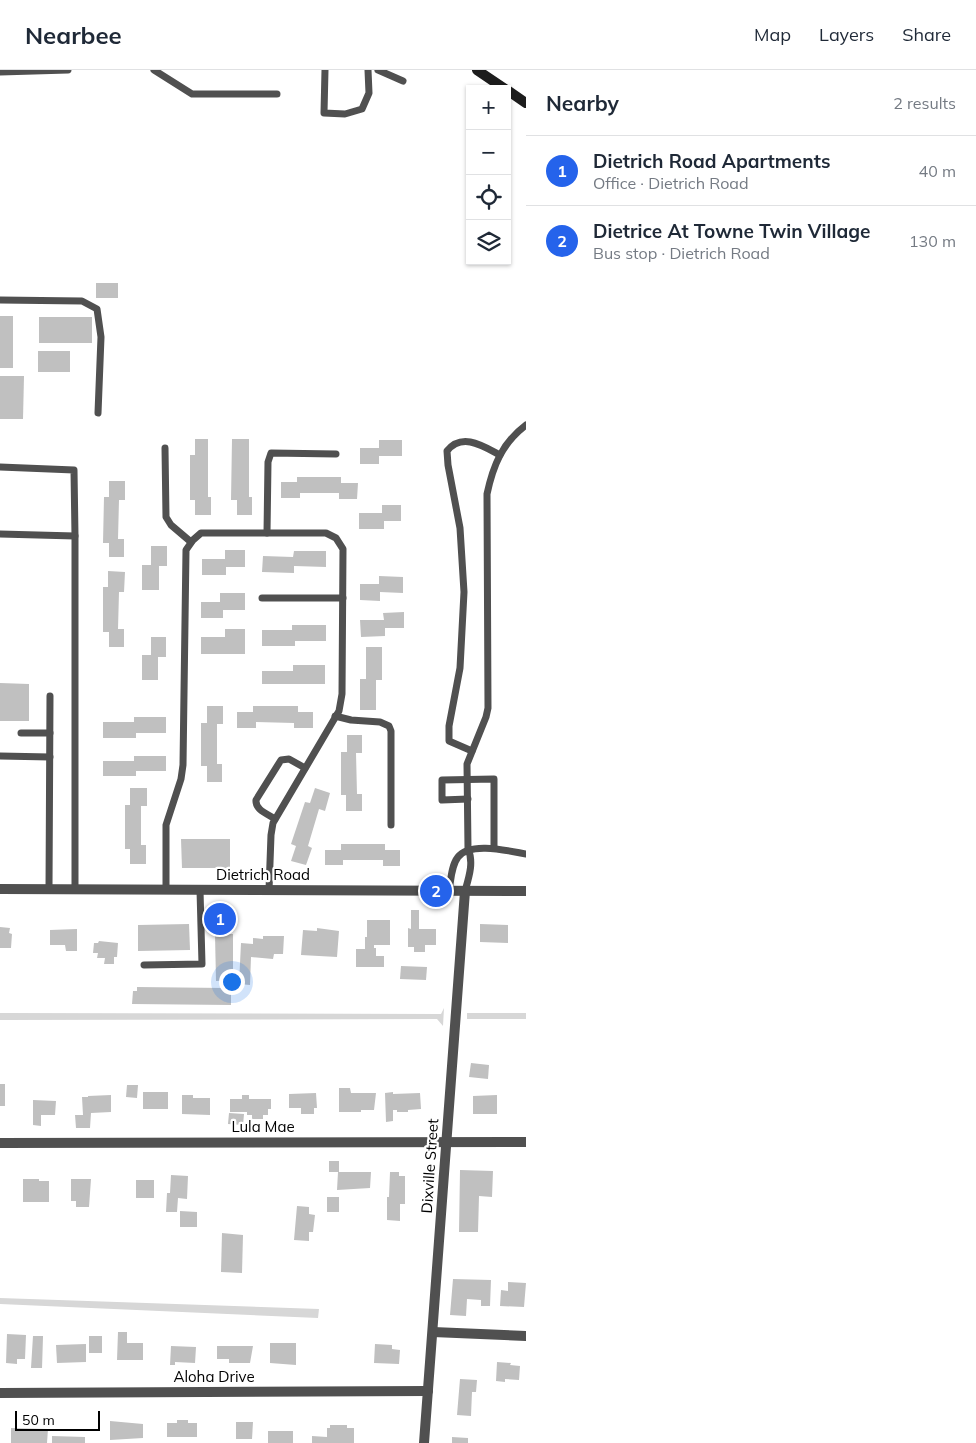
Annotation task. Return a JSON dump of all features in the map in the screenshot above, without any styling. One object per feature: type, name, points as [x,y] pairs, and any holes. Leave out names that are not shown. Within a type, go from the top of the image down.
[{"type":"main road","points":[[477,70],[500,85]]},
{"type":"main road","points":[[511,92],[526,103]]},
{"type":"street","name":"Dietrich Road","points":[[0,889],[526,891]]},
{"type":"street","name":"Dixville Street","points":[[424,1443],[465,891]]},
{"type":"street","name":"Lula Mae","points":[[0,1142],[526,1142]]},
{"type":"street","points":[[433,1332],[526,1336]]},
{"type":"street","name":"Aloha Drive","points":[[0,1393],[428,1391]]},
{"type":"lane","points":[[0,72],[68,70]]},
{"type":"lane","points":[[154,70],[192,94],[277,94]]},
{"type":"lane","points":[[325,70],[324,113],[345,114],[362,109],[369,94],[368,70]]},
{"type":"lane","points":[[378,70],[403,81]]},
{"type":"lane","points":[[0,300],[82,301],[98,309],[101,337],[98,413]]},
{"type":"lane","points":[[465,891],[470,872],[467,764],[488,708],[487,494],[490,477],[500,455],[508,442],[526,425]]},
{"type":"lane","points":[[472,751],[449,741],[449,726],[460,668],[464,592],[460,528],[447,452],[453,444],[464,441],[479,444],[500,455]]},
{"type":"lane","points":[[165,448],[166,517],[171,525],[191,542]]},
{"type":"lane","points":[[268,533],[268,462],[271,453],[336,454]]},
{"type":"lane","points":[[0,467],[74,470],[75,889]]},
{"type":"lane","points":[[166,890],[166,824],[184,765],[186,550],[191,542],[202,533],[326,533],[336,538],[343,549],[342,694],[339,711],[275,819],[271,834],[270,890]]},
{"type":"lane","points":[[0,534],[75,536]]},
{"type":"lane","points":[[262,598],[342,598]]},
{"type":"lane","points":[[49,889],[50,696]]},
{"type":"lane","points":[[335,716],[352,720],[380,722],[390,726],[391,825]]},
{"type":"lane","points":[[22,734],[50,733]]},
{"type":"lane","points":[[0,756],[50,757]]},
{"type":"lane","points":[[275,819],[257,808],[256,800],[281,760],[289,759],[305,768]]},
{"type":"lane","points":[[468,799],[442,800],[442,780],[494,779],[494,848]]},
{"type":"lane","points":[[448,891],[454,864],[459,855],[468,849],[494,848],[526,854]]},
{"type":"lane","points":[[144,965],[202,964],[200,890]]},
{"type":"shaded area","points":[[444,1008],[443,1026],[437,1019],[0,1020],[0,1013],[441,1014]]},
{"type":"shaded area","points":[[467,1013],[526,1013],[526,1019],[467,1019]]},
{"type":"shaded area","points":[[0,1298],[319,1309],[318,1318],[0,1304]]},
{"type":"building","points":[[96,283],[118,283],[118,298],[96,298]]},
{"type":"building","points":[[0,316],[13,316],[13,368],[0,368]]},
{"type":"building","points":[[39,317],[92,317],[92,343],[39,343]]},
{"type":"building","points":[[38,351],[70,351],[70,372],[38,372]]},
{"type":"building","points":[[0,376],[24,376],[23,419],[0,419]]},
{"type":"building","points":[[195,439],[208,439],[208,497],[211,497],[211,515],[195,515],[195,500],[190,500],[190,455],[195,455]]},
{"type":"building","points":[[232,439],[249,439],[249,497],[252,497],[252,515],[237,515],[237,500],[231,500]]},
{"type":"building","points":[[379,440],[402,440],[402,456],[379,456],[379,464],[360,464],[360,448],[379,448]]},
{"type":"building","points":[[297,477],[341,477],[341,483],[358,483],[357,499],[339,499],[339,493],[300,493],[300,498],[281,498],[281,482],[297,482]]},
{"type":"building","points":[[109,481],[125,481],[125,500],[119,500],[118,539],[124,539],[124,557],[109,557],[109,543],[103,543],[104,497],[109,497]]},
{"type":"building","points":[[382,505],[401,505],[401,521],[384,521],[384,529],[359,529],[359,513],[382,513]]},
{"type":"building","points":[[151,546],[167,546],[167,566],[159,566],[159,590],[142,590],[142,565],[151,565]]},
{"type":"building","points":[[225,550],[245,550],[245,567],[226,567],[226,575],[202,575],[202,559],[225,559]]},
{"type":"building","points":[[294,551],[326,551],[326,567],[294,566],[294,573],[262,572],[263,556],[293,557]]},
{"type":"building","points":[[108,571],[125,572],[124,592],[119,592],[118,629],[124,629],[124,647],[109,647],[109,632],[103,632],[103,587],[108,587]]},
{"type":"building","points":[[379,576],[403,577],[403,593],[380,592],[380,601],[360,600],[360,584],[379,584]]},
{"type":"building","points":[[220,593],[245,593],[245,610],[223,610],[223,618],[201,618],[201,602],[220,602]]},
{"type":"building","points":[[404,612],[404,628],[385,628],[385,636],[361,637],[360,620],[384,620],[383,613]]},
{"type":"building","points":[[292,625],[326,625],[326,641],[295,641],[295,646],[262,646],[262,630],[292,630]]},
{"type":"building","points":[[225,629],[245,629],[245,654],[201,654],[201,637],[225,637]]},
{"type":"building","points":[[151,637],[166,637],[166,657],[158,657],[158,680],[142,680],[142,655],[151,655]]},
{"type":"building","points":[[366,647],[382,647],[382,680],[376,680],[376,710],[360,710],[360,679],[366,679]]},
{"type":"building","points":[[293,665],[325,665],[325,684],[262,684],[262,671],[293,671]]},
{"type":"building","points":[[0,683],[29,684],[29,721],[0,721]]},
{"type":"building","points":[[207,706],[223,706],[223,724],[217,724],[217,764],[222,764],[222,782],[207,782],[207,766],[201,766],[201,723],[207,723]]},
{"type":"building","points":[[253,706],[298,706],[298,712],[313,712],[313,728],[294,728],[294,723],[256,722],[256,728],[237,728],[237,712],[253,712]]},
{"type":"building","points":[[134,717],[166,717],[166,733],[136,733],[136,738],[103,738],[103,722],[134,722]]},
{"type":"building","points":[[347,735],[362,735],[362,753],[356,753],[357,794],[362,794],[362,811],[346,811],[346,795],[341,795],[341,752],[347,752]]},
{"type":"building","points":[[134,756],[166,756],[166,771],[136,771],[136,776],[103,776],[103,761],[134,761]]},
{"type":"building","points":[[130,788],[147,788],[147,806],[141,806],[141,845],[146,845],[146,864],[130,864],[130,849],[125,849],[125,805],[130,805]]},
{"type":"building","points":[[315,788],[330,793],[325,811],[319,809],[308,846],[312,848],[306,865],[291,861],[296,846],[291,844],[305,802],[310,803]]},
{"type":"building","points":[[181,839],[230,839],[230,868],[182,868]]},
{"type":"building","points":[[341,844],[385,844],[385,850],[400,850],[400,866],[383,866],[383,860],[343,860],[343,865],[325,865],[325,850],[341,850]]},
{"type":"building","points":[[411,910],[419,910],[419,929],[436,929],[436,945],[425,945],[425,952],[414,952],[414,947],[408,947],[408,928],[411,929]]},
{"type":"building","points":[[218,916],[234,916],[233,928],[218,928]]},
{"type":"building","points":[[367,920],[390,920],[390,945],[374,945],[376,956],[384,956],[384,967],[356,967],[356,949],[365,949]]},
{"type":"building","points":[[189,924],[190,950],[138,951],[138,925]]},
{"type":"building","points":[[480,924],[508,925],[508,943],[480,942]]},
{"type":"building","points":[[0,927],[10,928],[9,933],[12,934],[11,948],[0,948]]},
{"type":"building","points":[[317,928],[339,931],[337,957],[301,955],[303,930],[317,931]]},
{"type":"building","points":[[77,929],[77,951],[66,951],[65,945],[50,945],[50,930]]},
{"type":"building","points":[[215,934],[233,934],[233,980],[216,981]]},
{"type":"building","points":[[263,936],[284,936],[283,954],[274,954],[273,959],[251,957],[250,985],[239,984],[241,943],[253,944],[253,938],[263,939]]},
{"type":"building","points":[[99,941],[118,943],[117,957],[114,957],[114,964],[104,964],[105,958],[97,958],[98,953],[93,953],[94,943]]},
{"type":"building","points":[[401,966],[427,967],[426,980],[400,979]]},
{"type":"building","points":[[137,987],[225,988],[225,992],[231,992],[231,1005],[132,1004],[133,991],[137,991]]},
{"type":"building","points":[[471,1063],[489,1065],[488,1079],[469,1077]]},
{"type":"building","points":[[0,1084],[5,1084],[5,1106],[0,1106]]},
{"type":"building","points":[[127,1085],[138,1085],[137,1098],[126,1097]]},
{"type":"building","points":[[339,1088],[350,1088],[351,1093],[376,1093],[374,1110],[339,1112]]},
{"type":"building","points":[[143,1092],[168,1092],[168,1109],[143,1109]]},
{"type":"building","points":[[393,1092],[393,1094],[420,1093],[421,1109],[408,1110],[408,1112],[393,1110],[393,1121],[386,1122],[385,1093]]},
{"type":"building","points":[[316,1093],[317,1108],[314,1108],[314,1114],[301,1114],[301,1108],[289,1108],[289,1094]]},
{"type":"building","points":[[111,1095],[111,1112],[91,1113],[90,1128],[76,1128],[75,1115],[83,1115],[82,1097]]},
{"type":"building","points":[[182,1095],[193,1095],[193,1098],[210,1098],[210,1115],[182,1114]]},
{"type":"building","points":[[242,1095],[249,1095],[249,1099],[271,1099],[271,1109],[268,1109],[268,1115],[263,1115],[263,1119],[252,1119],[252,1115],[247,1115],[247,1112],[230,1112],[230,1099],[242,1099]]},
{"type":"building","points":[[497,1095],[497,1114],[473,1114],[473,1096]]},
{"type":"building","points":[[33,1100],[56,1101],[55,1115],[41,1115],[41,1126],[33,1125]]},
{"type":"building","points":[[229,1113],[244,1114],[243,1125],[228,1124]]},
{"type":"building","points":[[329,1161],[339,1161],[339,1172],[371,1172],[370,1188],[337,1190],[338,1172],[329,1172]]},
{"type":"building","points":[[460,1170],[493,1171],[492,1197],[479,1196],[478,1232],[459,1232]]},
{"type":"building","points":[[390,1172],[399,1172],[399,1176],[405,1176],[405,1204],[400,1204],[400,1221],[387,1220]]},
{"type":"building","points":[[171,1175],[188,1176],[187,1199],[178,1198],[177,1212],[166,1212],[167,1193],[170,1193]]},
{"type":"building","points":[[23,1179],[49,1181],[49,1202],[23,1202]]},
{"type":"building","points":[[71,1179],[91,1179],[89,1207],[76,1207],[76,1201],[71,1201]]},
{"type":"building","points":[[136,1180],[154,1180],[154,1198],[136,1198]]},
{"type":"building","points":[[327,1197],[339,1197],[339,1212],[327,1212]]},
{"type":"building","points":[[297,1206],[309,1207],[309,1214],[315,1215],[313,1232],[309,1232],[309,1241],[294,1240]]},
{"type":"building","points":[[180,1211],[197,1212],[197,1227],[180,1227]]},
{"type":"building","points":[[222,1233],[243,1235],[242,1273],[221,1272]]},
{"type":"building","points":[[453,1279],[491,1280],[490,1306],[481,1306],[481,1300],[467,1299],[466,1316],[450,1315]]},
{"type":"building","points":[[508,1282],[526,1283],[524,1307],[500,1306],[501,1290],[508,1291]]},
{"type":"building","points":[[118,1332],[127,1332],[127,1343],[143,1343],[143,1360],[117,1360]]},
{"type":"building","points":[[7,1334],[26,1335],[25,1359],[17,1359],[17,1364],[6,1363]]},
{"type":"building","points":[[33,1336],[43,1336],[42,1368],[31,1368]]},
{"type":"building","points":[[89,1336],[102,1336],[102,1353],[89,1353]]},
{"type":"building","points":[[270,1343],[296,1343],[296,1365],[270,1363]]},
{"type":"building","points":[[86,1344],[86,1362],[57,1363],[56,1345]]},
{"type":"building","points":[[375,1344],[392,1345],[392,1349],[400,1350],[399,1364],[374,1363]]},
{"type":"building","points":[[171,1346],[196,1347],[195,1363],[175,1362],[175,1365],[170,1365]]},
{"type":"building","points":[[217,1346],[253,1346],[250,1363],[229,1363],[229,1359],[217,1359]]},
{"type":"building","points":[[497,1362],[520,1366],[519,1380],[505,1379],[505,1382],[496,1381]]},
{"type":"building","points":[[460,1379],[477,1380],[476,1392],[472,1392],[471,1416],[457,1415]]},
{"type":"building","points":[[177,1420],[188,1420],[188,1423],[197,1423],[197,1437],[167,1437],[167,1423],[177,1423]]},
{"type":"building","points":[[110,1421],[143,1424],[143,1438],[110,1440]]},
{"type":"building","points":[[236,1422],[253,1422],[252,1439],[236,1439]]},
{"type":"building","points":[[330,1425],[347,1425],[347,1428],[354,1428],[354,1443],[312,1443],[312,1436],[327,1437],[327,1428],[330,1428]]},
{"type":"building","points":[[11,1428],[48,1429],[47,1443],[11,1443]]},
{"type":"building","points":[[268,1431],[293,1431],[293,1443],[268,1443]]},
{"type":"building","points":[[52,1436],[85,1437],[85,1443],[52,1443]]},
{"type":"building","points":[[452,1437],[468,1438],[468,1443],[452,1443]]},
{"type":"place","name":"Dietrice At Towne Twin Village","points":[[436,891]]},
{"type":"place","name":"Dietrich Road Apartments","points":[[220,919]]}]
